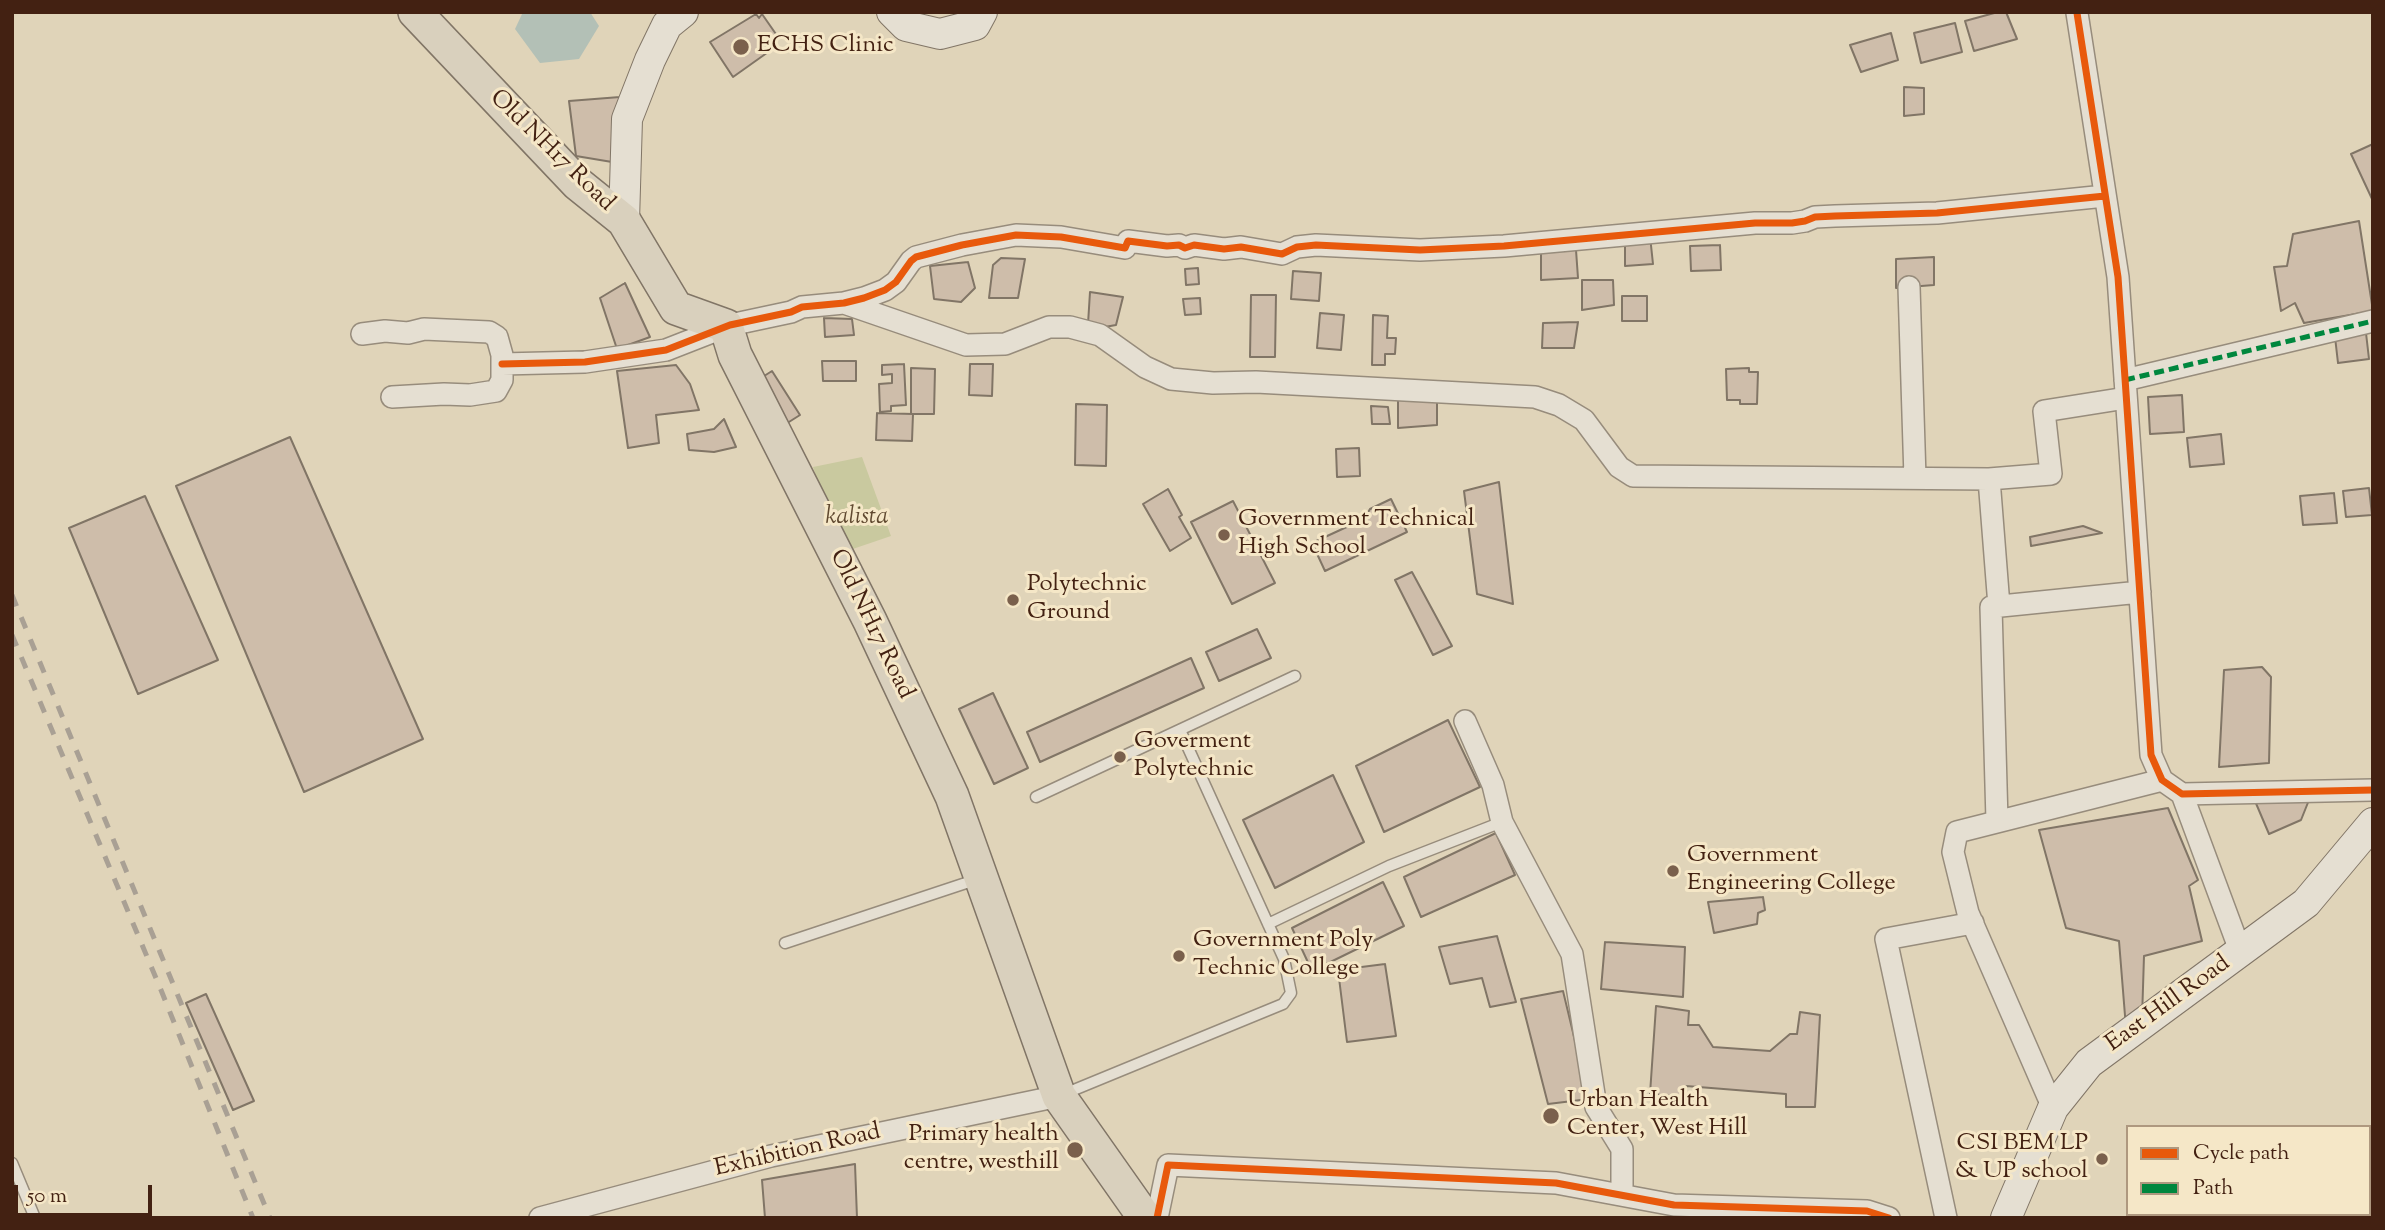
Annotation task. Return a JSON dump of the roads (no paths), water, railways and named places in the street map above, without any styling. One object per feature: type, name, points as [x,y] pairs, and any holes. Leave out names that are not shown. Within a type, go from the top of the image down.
[{"type":"main road","name":"Old NH17 Road","points":[[415,12],[578,184],[624,221],[676,308],[726,326],[735,355],[870,621],[952,796],[1059,1096],[1145,1218]]},
{"type":"street","points":[[624,221],[626,119],[667,25],[683,12]]},
{"type":"street","points":[[892,12],[906,26],[940,34],[975,25],[982,12]]},
{"type":"street","points":[[2077,13],[2118,277],[2151,755],[2161,780],[2182,794],[2373,790]]},
{"type":"street","points":[[502,364],[585,362],[666,351],[726,326],[791,312],[802,307],[844,303],[885,290],[896,282],[916,257],[1016,235],[1061,237],[1125,248],[1128,241],[1179,245],[1185,248],[1194,245],[1224,249],[1241,247],[1282,254],[1297,247],[1316,246],[1420,250],[1542,243],[1735,224],[1792,223],[1815,217],[1988,209],[2007,204],[2086,200],[2105,196]]},
{"type":"street","points":[[1909,287],[1915,478]]},
{"type":"street","points":[[844,303],[966,345],[1005,344],[1049,327],[1070,327],[1100,335],[1145,367],[1171,379],[1535,397],[1559,405],[1584,420],[1619,467],[1633,476],[1989,479],[2051,474],[2044,411],[2373,321]]},
{"type":"street","points":[[362,334],[385,331],[408,333],[424,329],[489,332],[497,337],[501,347],[502,364],[501,384],[496,391],[392,397]]},
{"type":"street","points":[[1989,479],[1999,606]]},
{"type":"street","points":[[1997,821],[1991,607],[2140,592]]},
{"type":"street","points":[[1465,721],[1493,785],[1502,822],[1572,954],[1596,1107],[1622,1149],[1622,1195]]},
{"type":"street","points":[[2053,1108],[1968,913],[1953,852],[1957,831],[2161,780]]},
{"type":"street","points":[[2182,794],[2241,953]]},
{"type":"street","name":"East Hill Road","points":[[2006,1218],[2053,1108],[2089,1063],[2306,903],[2373,823]]},
{"type":"street","points":[[1946,1218],[1886,939],[1973,923]]},
{"type":"street","name":"Exhibition Road","points":[[540,1218],[615,1208],[771,1156],[1059,1096]]},
{"type":"street","points":[[1157,1218],[1168,1165],[1556,1183],[1674,1205],[1867,1211],[1888,1218]]},
{"type":"lane","points":[[1036,797],[1295,676]]},
{"type":"lane","points":[[1059,1096],[1283,1004],[1291,993],[1284,959],[1180,730]]},
{"type":"lane","points":[[1268,924],[1389,866],[1502,822]]},
{"type":"lane","points":[[785,943],[981,878]]},
{"type":"lane","points":[[12,1163],[36,1218]]},
{"type":"railway","points":[[12,595],[270,1218]]},
{"type":"railway","points":[[12,635],[253,1218]]},
{"type":"place","name":"ECHS Clinic","points":[[741,47]]},
{"type":"place","name":"Government Technical High School","points":[[1224,535]]},
{"type":"place","name":"Polytechnic Ground","points":[[1013,600]]},
{"type":"place","name":"Goverment Polytechnic","points":[[1120,757]]},
{"type":"place","name":"Government Engineering College","points":[[1673,871]]},
{"type":"place","name":"Government Poly Technic College","points":[[1179,956]]},
{"type":"place","name":"Urban Health Center, West Hill","points":[[1551,1116]]},
{"type":"place","name":"Primary health centre, westhill","points":[[1075,1150]]},
{"type":"place","name":"CSI BEM LP & UP school","points":[[2102,1159]]},
{"type":"park label","name":"kalista","points":[[857,519]]}]
